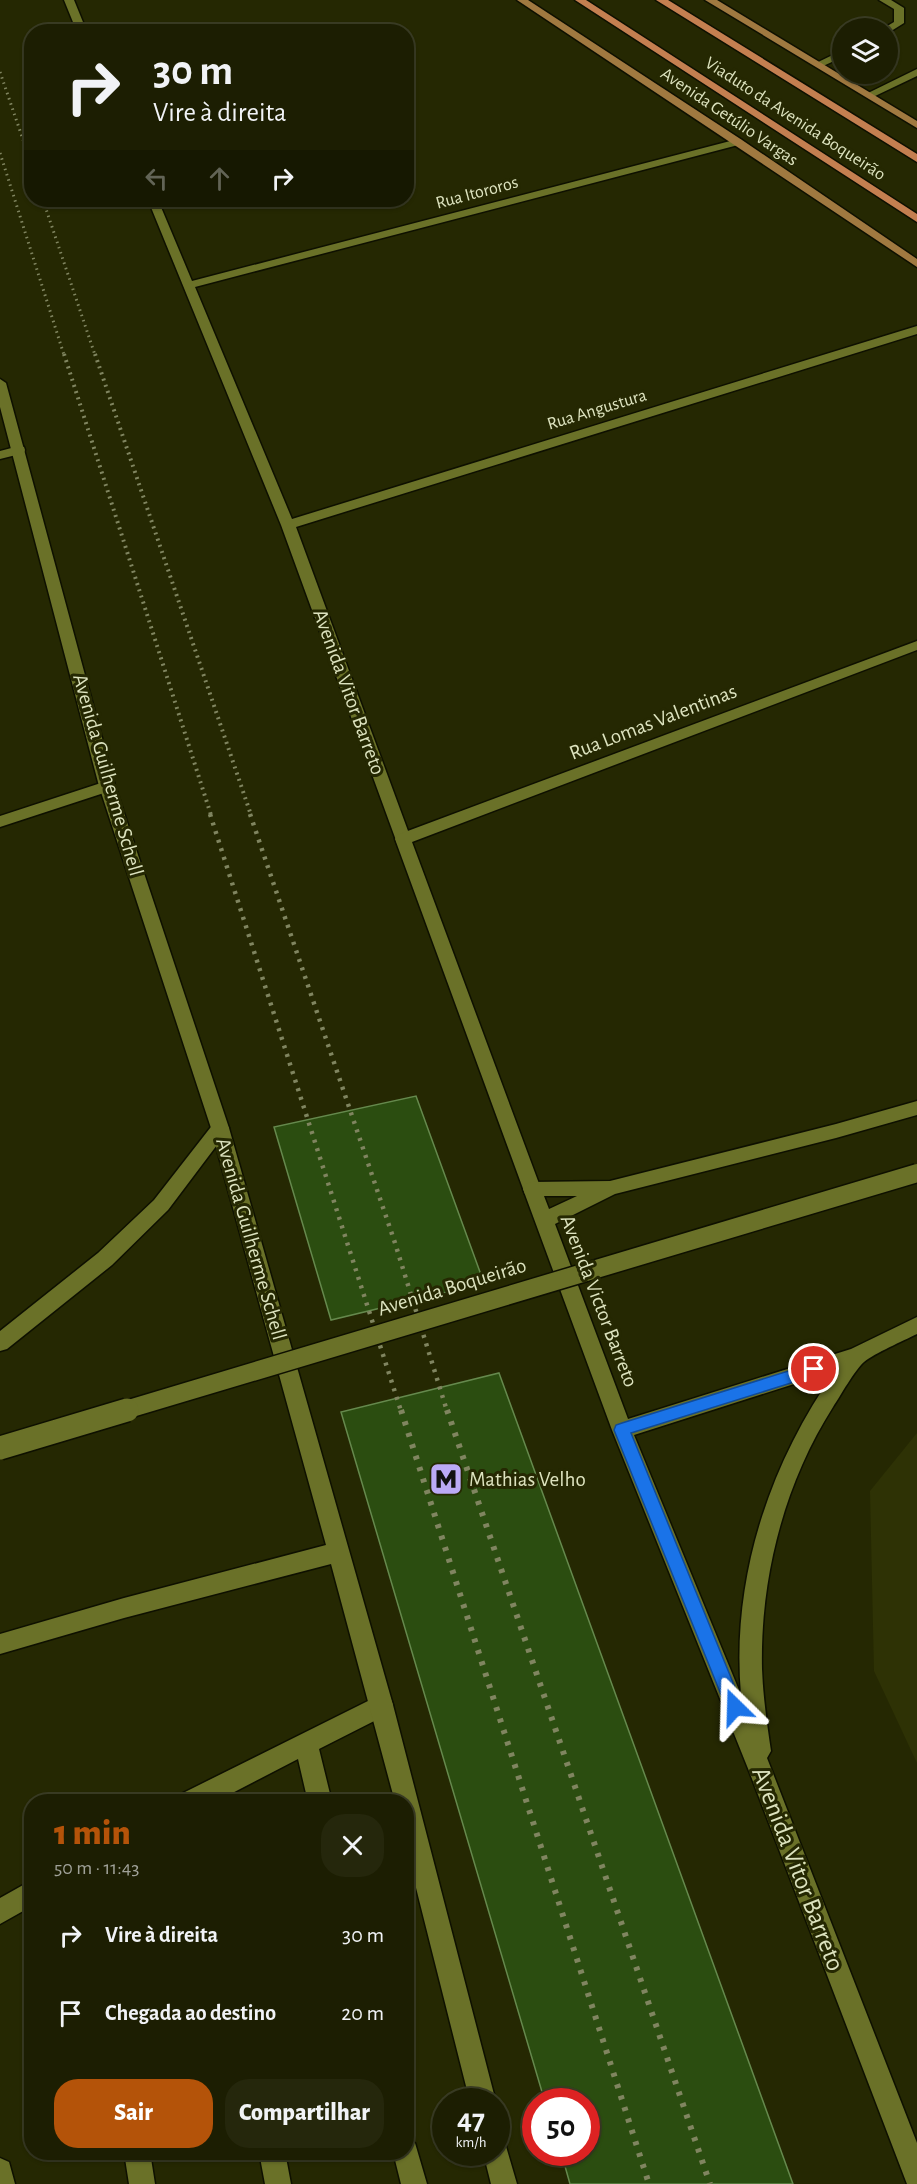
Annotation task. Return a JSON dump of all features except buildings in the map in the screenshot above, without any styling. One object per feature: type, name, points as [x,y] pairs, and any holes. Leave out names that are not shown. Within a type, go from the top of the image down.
[{"type":"highway","name":"Viaduto da Avenida Boqueirão","points":[[580,0],[917,219]]},
{"type":"highway","name":"Viaduto da Avenida Boqueirão","points":[[661,0],[917,159]]},
{"type":"main road","points":[[69,0],[79,24]]},
{"type":"main road","name":"Avenida Getúlio Vargas","points":[[522,0],[738,142],[917,264]]},
{"type":"main road","points":[[710,0],[917,125]]},
{"type":"main road","points":[[884,0],[899,8],[900,23],[898,24]]},
{"type":"main road","points":[[819,64],[832,58]]},
{"type":"main road","points":[[869,95],[917,72]]},
{"type":"main road","name":"Rua Itororos","points":[[189,285],[738,142]]},
{"type":"main road","name":"Avenida Vitor Barreto","points":[[156,207],[288,525],[532,1189]]},
{"type":"main road","name":"Rua Angustura","points":[[288,525],[917,330]]},
{"type":"main road","name":"Avenida Guilherme Schell","points":[[0,383],[107,786],[220,1128],[382,1705],[405,1794]]},
{"type":"main road","points":[[0,455],[19,450]]},
{"type":"main road","name":"Rua Lomas Valentinas","points":[[403,839],[917,645]]},
{"type":"main road","points":[[0,822],[107,786]]},
{"type":"main road","points":[[543,1221],[610,1188],[836,1131],[917,1108]]},
{"type":"main road","points":[[0,1343],[105,1259],[161,1205],[220,1128]]},
{"type":"main road","name":"Avenida Boqueirão","points":[[0,1448],[917,1173]]},
{"type":"main road","points":[[532,1189],[610,1188]]},
{"type":"main road","name":"Avenida Victor Barreto","points":[[532,1189],[622,1430]]},
{"type":"main road","points":[[622,1430],[857,1356],[917,1325]]},
{"type":"main road","points":[[761,1771],[751,1671],[751,1628],[756,1582],[765,1537],[776,1502],[815,1419],[857,1356]]},
{"type":"main road","name":"Avenida Vitor Barreto","points":[[622,1430],[761,1771],[917,2177]]},
{"type":"main road","points":[[0,1644],[124,1608],[339,1552]]},
{"type":"main road","points":[[209,1794],[382,1705]]},
{"type":"main road","points":[[306,1744],[318,1794]]},
{"type":"main road","name":"Avenida Guilherme Schell","points":[[414,1831],[479,2088]]},
{"type":"main road","points":[[0,1912],[24,1897]]},
{"type":"main road","points":[[138,2160],[142,2184]]},
{"type":"main road","points":[[274,2160],[278,2184]]},
{"type":"main road","points":[[408,2160],[414,2184]]},
{"type":"main road","points":[[500,2166],[504,2184]]},
{"type":"main road","points":[[0,2171],[2,2184]]},
{"type":"shaded area","points":[[917,1433],[917,1763],[874,1671],[870,1491]]},
{"type":"railway","points":[[0,72],[24,142]]},
{"type":"railway","points":[[0,153],[64,355]]},
{"type":"railway","points":[[45,207],[95,355]]},
{"type":"railway","points":[[64,354],[211,815]]},
{"type":"railway","points":[[95,354],[251,815]]},
{"type":"railway","points":[[210,814],[401,1411]]},
{"type":"railway","points":[[250,814],[395,1243],[447,1411]]},
{"type":"railway","points":[[401,1410],[649,2184]]},
{"type":"railway","points":[[447,1410],[710,2184]]},
{"type":"place","name":"Mathias Velho","points":[[446,1479]]},
{"type":"route","points":[[735,1707],[622,1430],[814,1369]]}]
